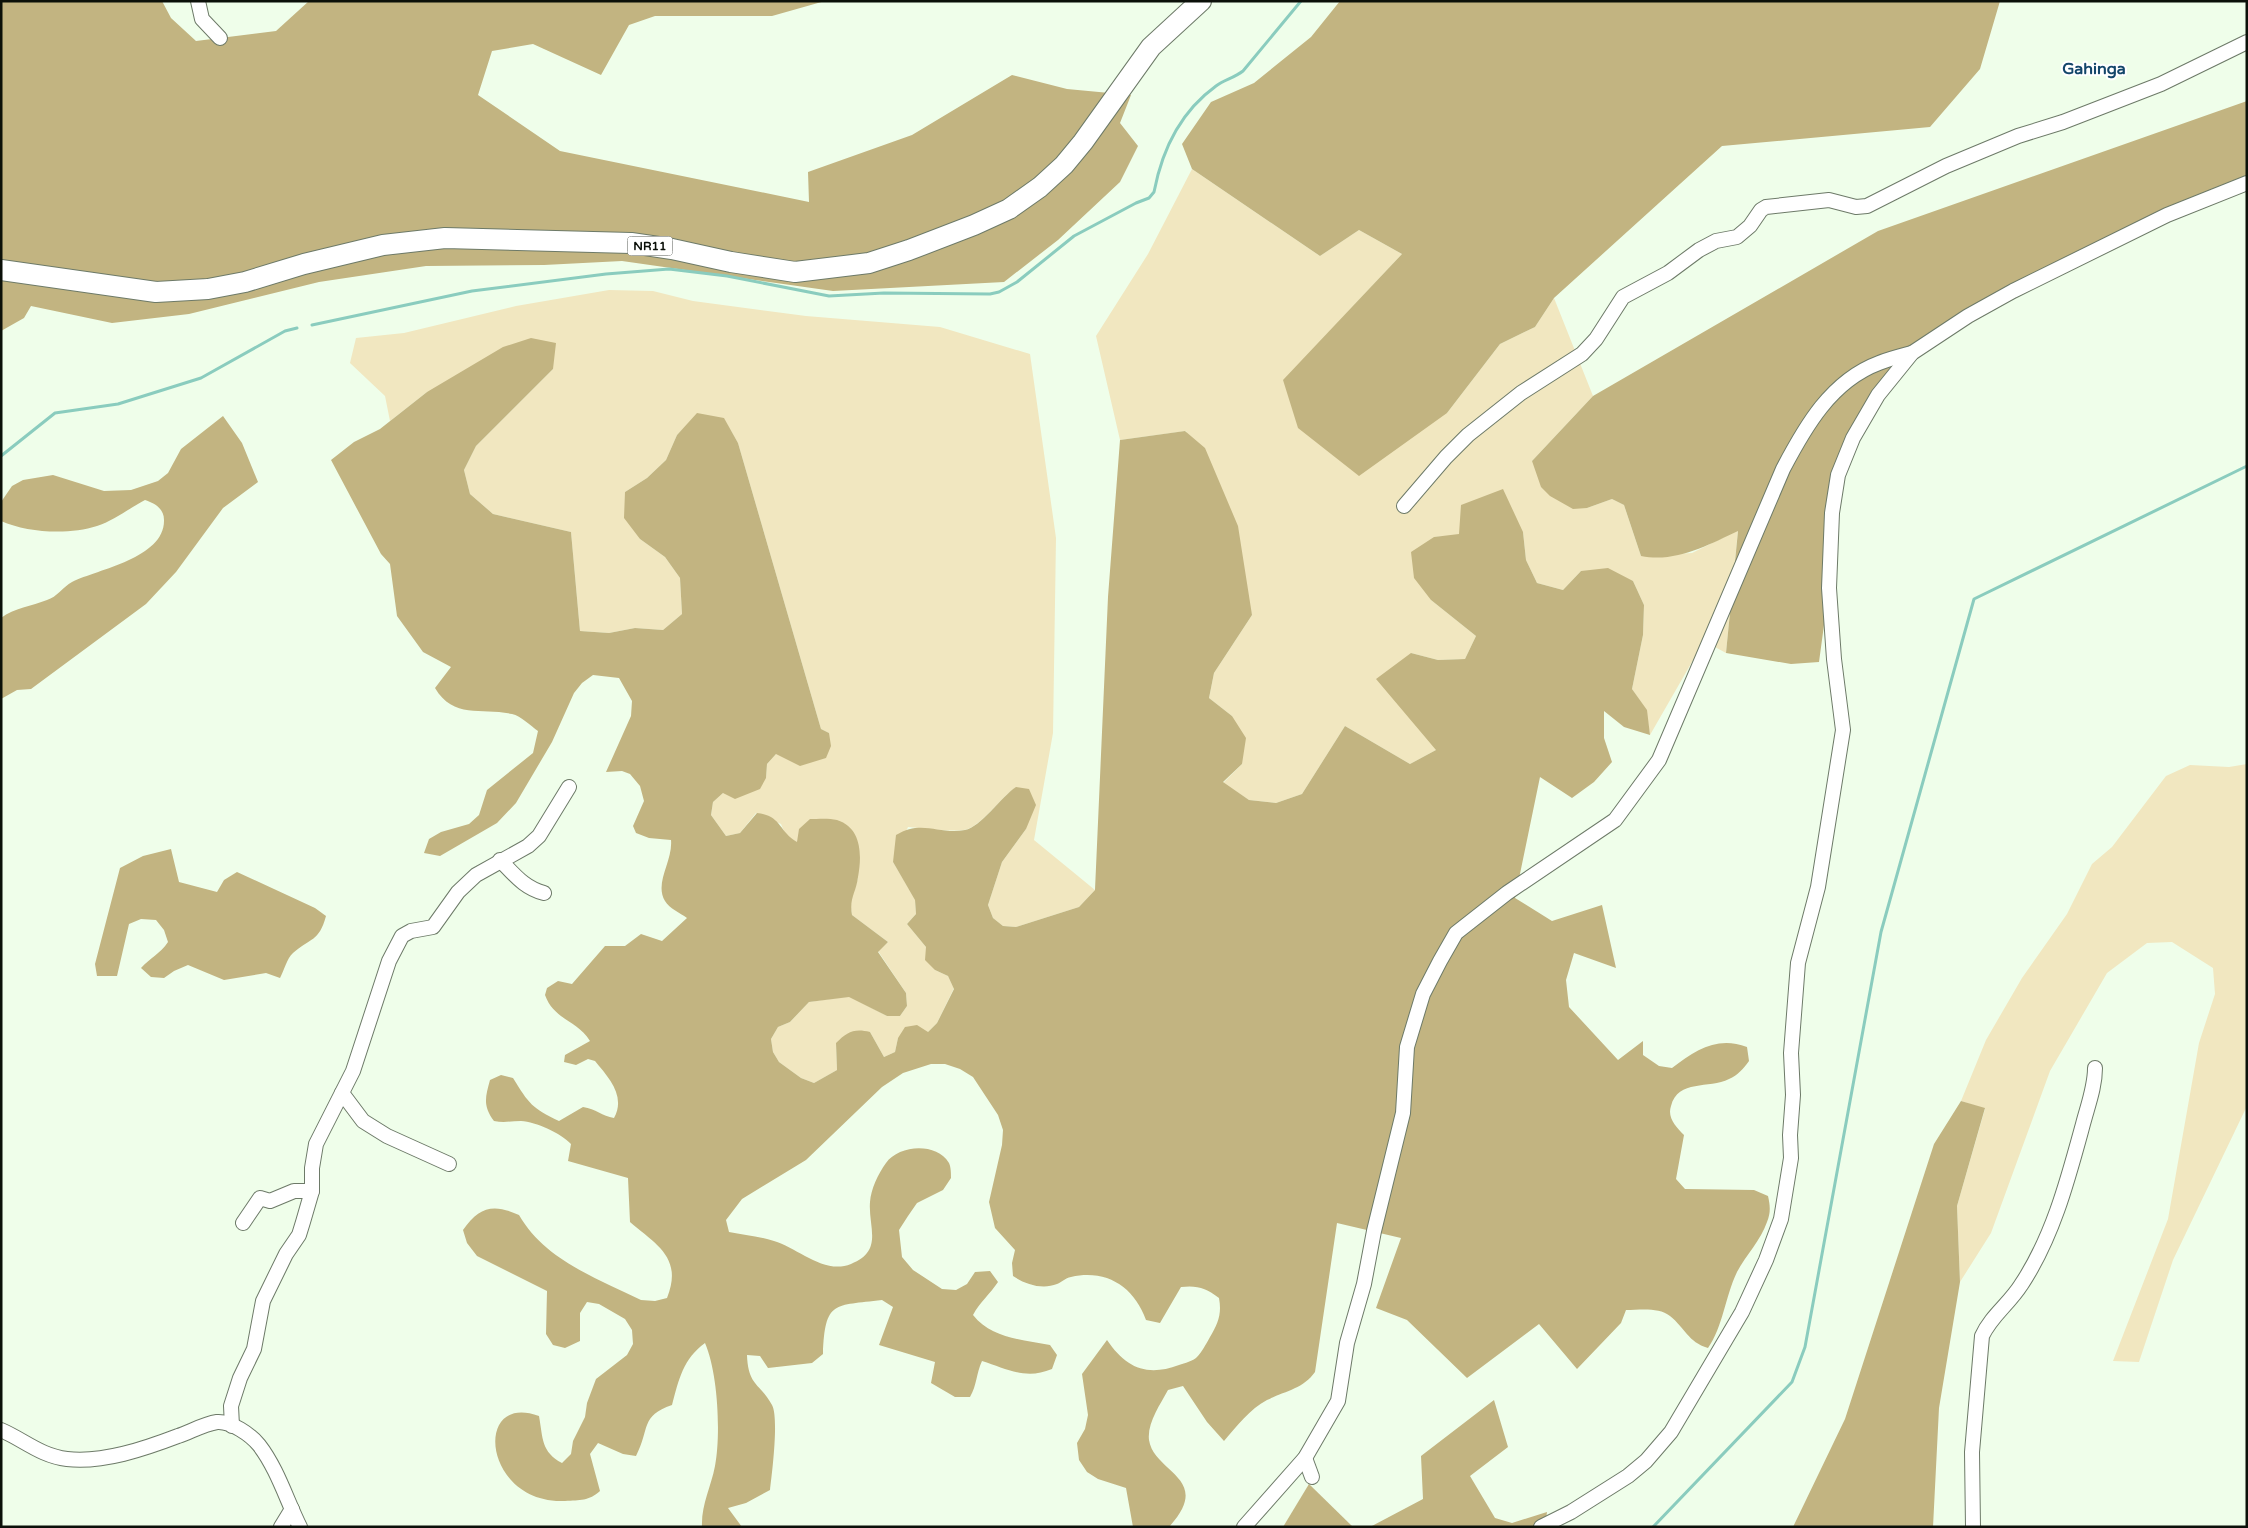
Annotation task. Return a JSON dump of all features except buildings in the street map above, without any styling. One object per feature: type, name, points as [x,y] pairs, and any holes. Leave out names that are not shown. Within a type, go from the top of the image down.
[{"type":"highway","name":"NR11","points":[[1,270],[156,292],[208,289],[245,282],[304,264],[383,245],[445,238],[630,243],[672,248],[731,262],[795,272],[869,263],[974,225],[1009,209],[1040,187],[1064,165],[1083,142],[1151,47],[1201,1]]},
{"type":"street","points":[[198,1],[202,19],[220,38]]},
{"type":"street","points":[[1404,506],[1446,457],[1468,436],[1521,393],[1582,354],[1596,339],[1623,297],[1668,273],[1699,250],[1716,241],[1737,237],[1750,226],[1761,210],[1766,207],[1828,200],[1856,207],[1867,206],[1946,166],[2018,136],[2063,122],[2161,84],[2247,42]]},
{"type":"street","points":[[1244,1527],[1305,1458],[1338,1401],[1347,1344],[1364,1284],[1374,1231],[1403,1113],[1407,1047],[1424,994],[1440,961],[1456,933],[1506,893],[1614,820],[1659,760],[1783,469],[1802,434],[1824,404],[1849,379],[1878,363],[1912,353],[1968,316],[2013,291],[2167,215],[2247,183]]},
{"type":"street","points":[[1541,1527],[1571,1512],[1628,1476],[1660,1446],[1709,1370],[1742,1312],[1775,1237],[1787,1190],[1791,1158],[1790,1135],[1793,1095],[1791,1053],[1798,963],[1818,888],[1843,730],[1834,659],[1829,588],[1832,513],[1838,475],[1853,438],[1878,395],[1912,353]]},
{"type":"street","points":[[232,1426],[231,1406],[240,1378],[254,1350],[263,1301],[286,1254],[299,1235],[312,1191],[312,1168],[316,1144],[356,1062],[389,962],[402,936],[411,931],[433,927],[462,887],[476,875],[528,846],[539,836],[569,787]]},
{"type":"street","points":[[500,860],[521,883],[531,890],[544,893]]},
{"type":"street","points":[[1973,1527],[1972,1452],[1982,1336],[1987,1325],[2021,1285],[2047,1240],[2079,1137],[2092,1090],[2095,1068]]},
{"type":"street","points":[[342,1093],[363,1121],[387,1136],[449,1164]]},
{"type":"street","points":[[243,1223],[260,1198],[270,1201],[294,1191],[312,1191]]},
{"type":"street","points":[[1,1430],[37,1451],[66,1459],[81,1460],[115,1455],[152,1446],[216,1422],[232,1426],[244,1432],[258,1444],[300,1527]]},
{"type":"street","points":[[1305,1458],[1312,1477]]},
{"type":"street","points":[[281,1527],[292,1509]]},
{"type":"shaded area","points":[[1,1],[162,1],[171,18],[196,41],[276,31],[309,1],[825,1],[772,16],[655,16],[629,25],[601,75],[533,44],[492,51],[478,95],[560,151],[809,202],[808,172],[912,135],[1012,75],[1067,89],[1131,95],[1120,123],[1138,146],[1120,182],[1058,240],[1004,282],[833,291],[622,261],[544,265],[426,266],[319,282],[189,314],[112,323],[31,306],[24,318],[1,331]]},
{"type":"shaded area","points":[[1340,1],[2000,1],[1980,69],[1930,127],[1722,146],[1554,298],[1535,327],[1500,344],[1447,413],[1359,476],[1298,428],[1283,380],[1402,254],[1359,230],[1320,256],[1192,169],[1182,144],[1211,102],[1254,83],[1311,37]]},
{"type":"shaded area","points":[[2247,101],[2247,183],[2167,215],[1912,353],[1878,395],[1838,475],[1829,588],[1819,662],[1791,664],[1726,653],[1738,531],[1703,547],[1679,555],[1654,558],[1641,556],[1624,505],[1612,499],[1587,508],[1573,509],[1550,496],[1541,487],[1532,461],[1593,396],[1878,231]]},
{"type":"shaded area","points":[[1192,169],[1320,256],[1359,230],[1402,254],[1283,381],[1447,413],[1500,344],[1535,327],[1554,298],[1593,396],[1532,461],[1587,508],[1612,499],[1624,505],[1641,556],[1692,553],[1738,530],[1726,653],[1704,641],[1650,735],[1646,710],[1632,689],[1643,635],[1644,605],[1633,581],[1581,571],[1563,590],[1537,583],[1526,560],[1523,532],[1434,537],[1431,600],[1476,636],[1465,659],[1438,660],[1411,653],[1436,750],[1410,764],[1345,726],[1302,794],[1276,803],[1249,800],[1223,783],[1242,764],[1232,716],[1209,698],[1214,673],[1252,615],[1186,431],[1120,440],[1096,336],[1148,254]]},
{"type":"shaded area","points":[[609,290],[653,291],[693,301],[806,316],[940,327],[1030,354],[1056,538],[1053,733],[1034,840],[1095,890],[1079,907],[1016,927],[1003,926],[993,918],[988,905],[1002,862],[1026,829],[1015,788],[977,824],[970,828],[951,831],[908,827],[893,862],[915,899],[916,914],[907,924],[926,947],[935,970],[948,976],[954,988],[937,1023],[928,1032],[898,1038],[895,1052],[884,1057],[870,1032],[836,1043],[837,1070],[814,1083],[801,1078],[779,1062],[773,1052],[771,1039],[778,1027],[790,1022],[809,1002],[849,996],[887,1016],[900,1016],[907,1006],[906,993],[878,951],[888,942],[852,915],[850,903],[858,878],[786,836],[781,824],[756,813],[740,833],[726,836],[711,815],[713,802],[723,793],[766,778],[767,764],[776,754],[829,733],[821,729],[738,443],[724,419],[697,414],[677,435],[666,460],[647,478],[625,492],[640,539],[665,557],[680,578],[682,614],[663,630],[635,628],[609,633],[580,631],[571,532],[493,514],[470,494],[464,470],[476,446],[553,369],[427,392],[390,421],[385,396],[350,363],[356,338],[404,333],[516,306]]},
{"type":"shaded area","points":[[531,338],[556,343],[553,369],[476,446],[464,470],[470,494],[493,514],[571,532],[580,631],[609,633],[635,628],[663,630],[682,614],[680,578],[665,557],[640,539],[624,518],[625,492],[647,478],[666,460],[677,435],[697,413],[724,418],[738,443],[821,729],[829,733],[831,746],[826,758],[800,766],[776,754],[767,764],[766,778],[760,789],[735,799],[723,793],[713,802],[711,815],[726,836],[740,833],[757,813],[771,817],[797,842],[799,829],[810,819],[837,820],[851,829],[856,836],[860,851],[857,883],[851,904],[852,915],[888,942],[878,952],[906,993],[907,1006],[900,1016],[887,1016],[849,997],[809,1002],[790,1022],[778,1027],[771,1039],[773,1052],[779,1062],[801,1078],[814,1083],[837,1070],[836,1043],[844,1036],[859,1030],[870,1032],[884,1057],[895,1052],[898,1038],[905,1027],[917,1025],[928,1032],[937,1023],[954,989],[948,976],[935,970],[925,960],[926,947],[907,924],[916,914],[915,900],[893,862],[896,835],[914,828],[956,831],[971,828],[1016,787],[1029,789],[1036,805],[1026,829],[1002,862],[988,905],[993,918],[1003,926],[1016,927],[1079,907],[1095,890],[1108,597],[1120,440],[1185,431],[1205,448],[1238,526],[1252,615],[1214,673],[1209,698],[1232,716],[1246,738],[1242,764],[1223,782],[1249,800],[1276,803],[1302,794],[1345,726],[1410,764],[1436,750],[1376,679],[1411,653],[1438,660],[1465,659],[1476,636],[1431,600],[1414,578],[1411,552],[1434,537],[1459,534],[1461,505],[1503,489],[1523,532],[1526,560],[1537,583],[1563,590],[1581,571],[1608,568],[1633,581],[1644,605],[1643,635],[1632,689],[1647,710],[1650,735],[1624,727],[1604,711],[1604,738],[1612,762],[1594,782],[1572,798],[1540,777],[1515,898],[1552,921],[1602,905],[1616,968],[1574,953],[1566,980],[1569,1007],[1618,1060],[1643,1041],[1643,1055],[1659,1066],[1672,1068],[1698,1051],[1716,1044],[1726,1043],[1747,1047],[1749,1061],[1738,1074],[1721,1082],[1687,1088],[1675,1097],[1670,1110],[1673,1122],[1684,1135],[1676,1179],[1685,1189],[1754,1190],[1768,1196],[1769,1202],[1769,1215],[1764,1229],[1737,1272],[1721,1321],[1708,1348],[1691,1338],[1666,1313],[1649,1310],[1626,1310],[1621,1323],[1577,1369],[1539,1324],[1467,1378],[1407,1320],[1376,1308],[1401,1238],[1337,1223],[1315,1372],[1299,1386],[1267,1400],[1255,1408],[1224,1441],[1207,1422],[1183,1386],[1168,1390],[1152,1421],[1149,1440],[1153,1451],[1184,1487],[1186,1497],[1181,1511],[1169,1527],[1133,1527],[1126,1488],[1098,1479],[1087,1472],[1079,1460],[1077,1443],[1085,1429],[1088,1415],[1082,1374],[1107,1340],[1114,1350],[1138,1368],[1147,1370],[1167,1369],[1193,1360],[1202,1350],[1217,1323],[1220,1314],[1219,1298],[1201,1288],[1192,1286],[1181,1287],[1160,1323],[1146,1320],[1134,1298],[1118,1283],[1107,1278],[1084,1275],[1069,1278],[1051,1286],[1040,1286],[1028,1284],[1013,1276],[1012,1263],[1015,1250],[995,1228],[989,1202],[1002,1145],[1003,1130],[998,1115],[973,1077],[960,1069],[945,1064],[931,1064],[903,1073],[882,1087],[806,1160],[742,1199],[726,1220],[729,1232],[783,1244],[811,1259],[831,1266],[851,1264],[861,1259],[868,1252],[871,1245],[870,1202],[875,1182],[886,1163],[899,1152],[908,1150],[918,1148],[936,1152],[949,1163],[951,1178],[943,1190],[917,1203],[899,1230],[902,1257],[913,1270],[942,1289],[956,1290],[967,1284],[975,1272],[990,1271],[998,1282],[973,1315],[989,1329],[1008,1337],[1050,1345],[1057,1355],[1052,1369],[1034,1374],[1025,1373],[1008,1370],[982,1361],[970,1397],[955,1397],[931,1383],[935,1362],[879,1345],[893,1307],[882,1300],[843,1305],[835,1309],[830,1315],[826,1324],[823,1354],[812,1363],[768,1368],[760,1356],[747,1355],[752,1379],[772,1405],[775,1433],[770,1490],[746,1503],[728,1508],[742,1527],[702,1527],[705,1504],[715,1466],[718,1438],[713,1370],[705,1343],[692,1356],[683,1370],[672,1405],[662,1409],[650,1419],[636,1456],[623,1454],[598,1443],[590,1454],[600,1491],[592,1497],[565,1501],[538,1497],[517,1486],[503,1469],[496,1451],[496,1433],[503,1419],[518,1413],[539,1416],[544,1444],[550,1454],[562,1463],[571,1454],[573,1441],[585,1417],[587,1403],[596,1379],[627,1355],[633,1344],[632,1330],[625,1319],[599,1304],[587,1302],[580,1313],[580,1341],[565,1348],[553,1345],[546,1334],[547,1291],[477,1256],[467,1243],[463,1230],[475,1216],[487,1209],[494,1208],[510,1211],[519,1215],[530,1231],[557,1256],[589,1275],[641,1300],[655,1301],[667,1298],[672,1272],[665,1254],[630,1222],[628,1178],[568,1161],[571,1144],[561,1136],[534,1123],[494,1121],[488,1111],[486,1102],[490,1080],[501,1075],[513,1078],[523,1094],[537,1109],[559,1121],[583,1107],[614,1118],[617,1110],[617,1095],[610,1081],[595,1061],[588,1059],[576,1065],[564,1062],[565,1055],[590,1041],[579,1028],[554,1010],[545,995],[547,988],[558,981],[572,984],[605,946],[625,946],[641,934],[662,941],[687,918],[669,906],[662,894],[671,840],[649,838],[636,833],[633,826],[644,801],[640,786],[630,774],[622,771],[606,772],[631,716],[632,701],[619,678],[593,675],[582,683],[574,693],[552,742],[516,803],[497,823],[440,856],[424,853],[429,839],[441,832],[469,824],[479,815],[487,790],[533,753],[538,731],[512,714],[469,710],[451,705],[435,688],[451,667],[423,652],[397,616],[390,564],[381,554],[331,460],[354,442],[380,429],[427,392],[503,347]]},
{"type":"shaded area","points":[[223,416],[242,443],[258,482],[223,508],[176,572],[146,604],[31,689],[17,690],[1,699],[1,618],[17,609],[51,599],[72,582],[113,567],[142,553],[154,544],[161,533],[164,520],[160,509],[155,504],[145,500],[109,521],[86,529],[61,532],[23,528],[1,521],[1,502],[12,486],[23,480],[53,475],[104,491],[131,490],[158,481],[168,473],[181,449]]},
{"type":"shaded area","points":[[2247,764],[2247,1106],[2173,1260],[2139,1362],[2113,1361],[2168,1219],[2199,1043],[2215,994],[2213,968],[2172,942],[2147,943],[2107,973],[2050,1071],[1991,1233],[1960,1282],[1957,1206],[1985,1109],[1961,1101],[1986,1040],[2022,978],[2067,914],[2092,864],[2112,847],[2166,776],[2190,765],[2229,767]]},
{"type":"shaded area","points":[[171,849],[179,882],[217,892],[224,880],[237,872],[315,908],[326,916],[320,931],[313,939],[291,955],[280,978],[266,973],[224,980],[188,965],[164,978],[151,977],[141,968],[162,950],[168,942],[164,930],[156,920],[141,919],[129,924],[117,976],[97,976],[95,964],[120,868],[143,856]]},
{"type":"shaded area","points":[[1961,1101],[1985,1108],[1957,1206],[1960,1282],[1939,1408],[1933,1527],[1793,1527],[1845,1419],[1934,1144]]},
{"type":"shaded area","points":[[1494,1400],[1508,1447],[1470,1476],[1495,1518],[1512,1523],[1547,1512],[1545,1527],[1370,1527],[1423,1499],[1421,1456]]},
{"type":"shaded area","points":[[1309,1484],[1353,1527],[1283,1527]]},
{"type":"waterway","points":[[312,325],[472,291],[606,274],[669,269],[727,276],[829,296],[884,293],[990,294],[999,292],[1017,282],[1074,236],[1149,198],[1154,192],[1162,161],[1174,133],[1192,108],[1216,86],[1243,71],[1301,1]]},
{"type":"waterway","points":[[1,456],[55,413],[118,404],[201,378],[285,331],[297,328]]},
{"type":"waterway","points":[[1653,1527],[1792,1382],[1805,1347],[1881,932],[1974,599],[2247,466]]},
{"type":"district","name":"Gahinga","points":[[2094,69]]}]
